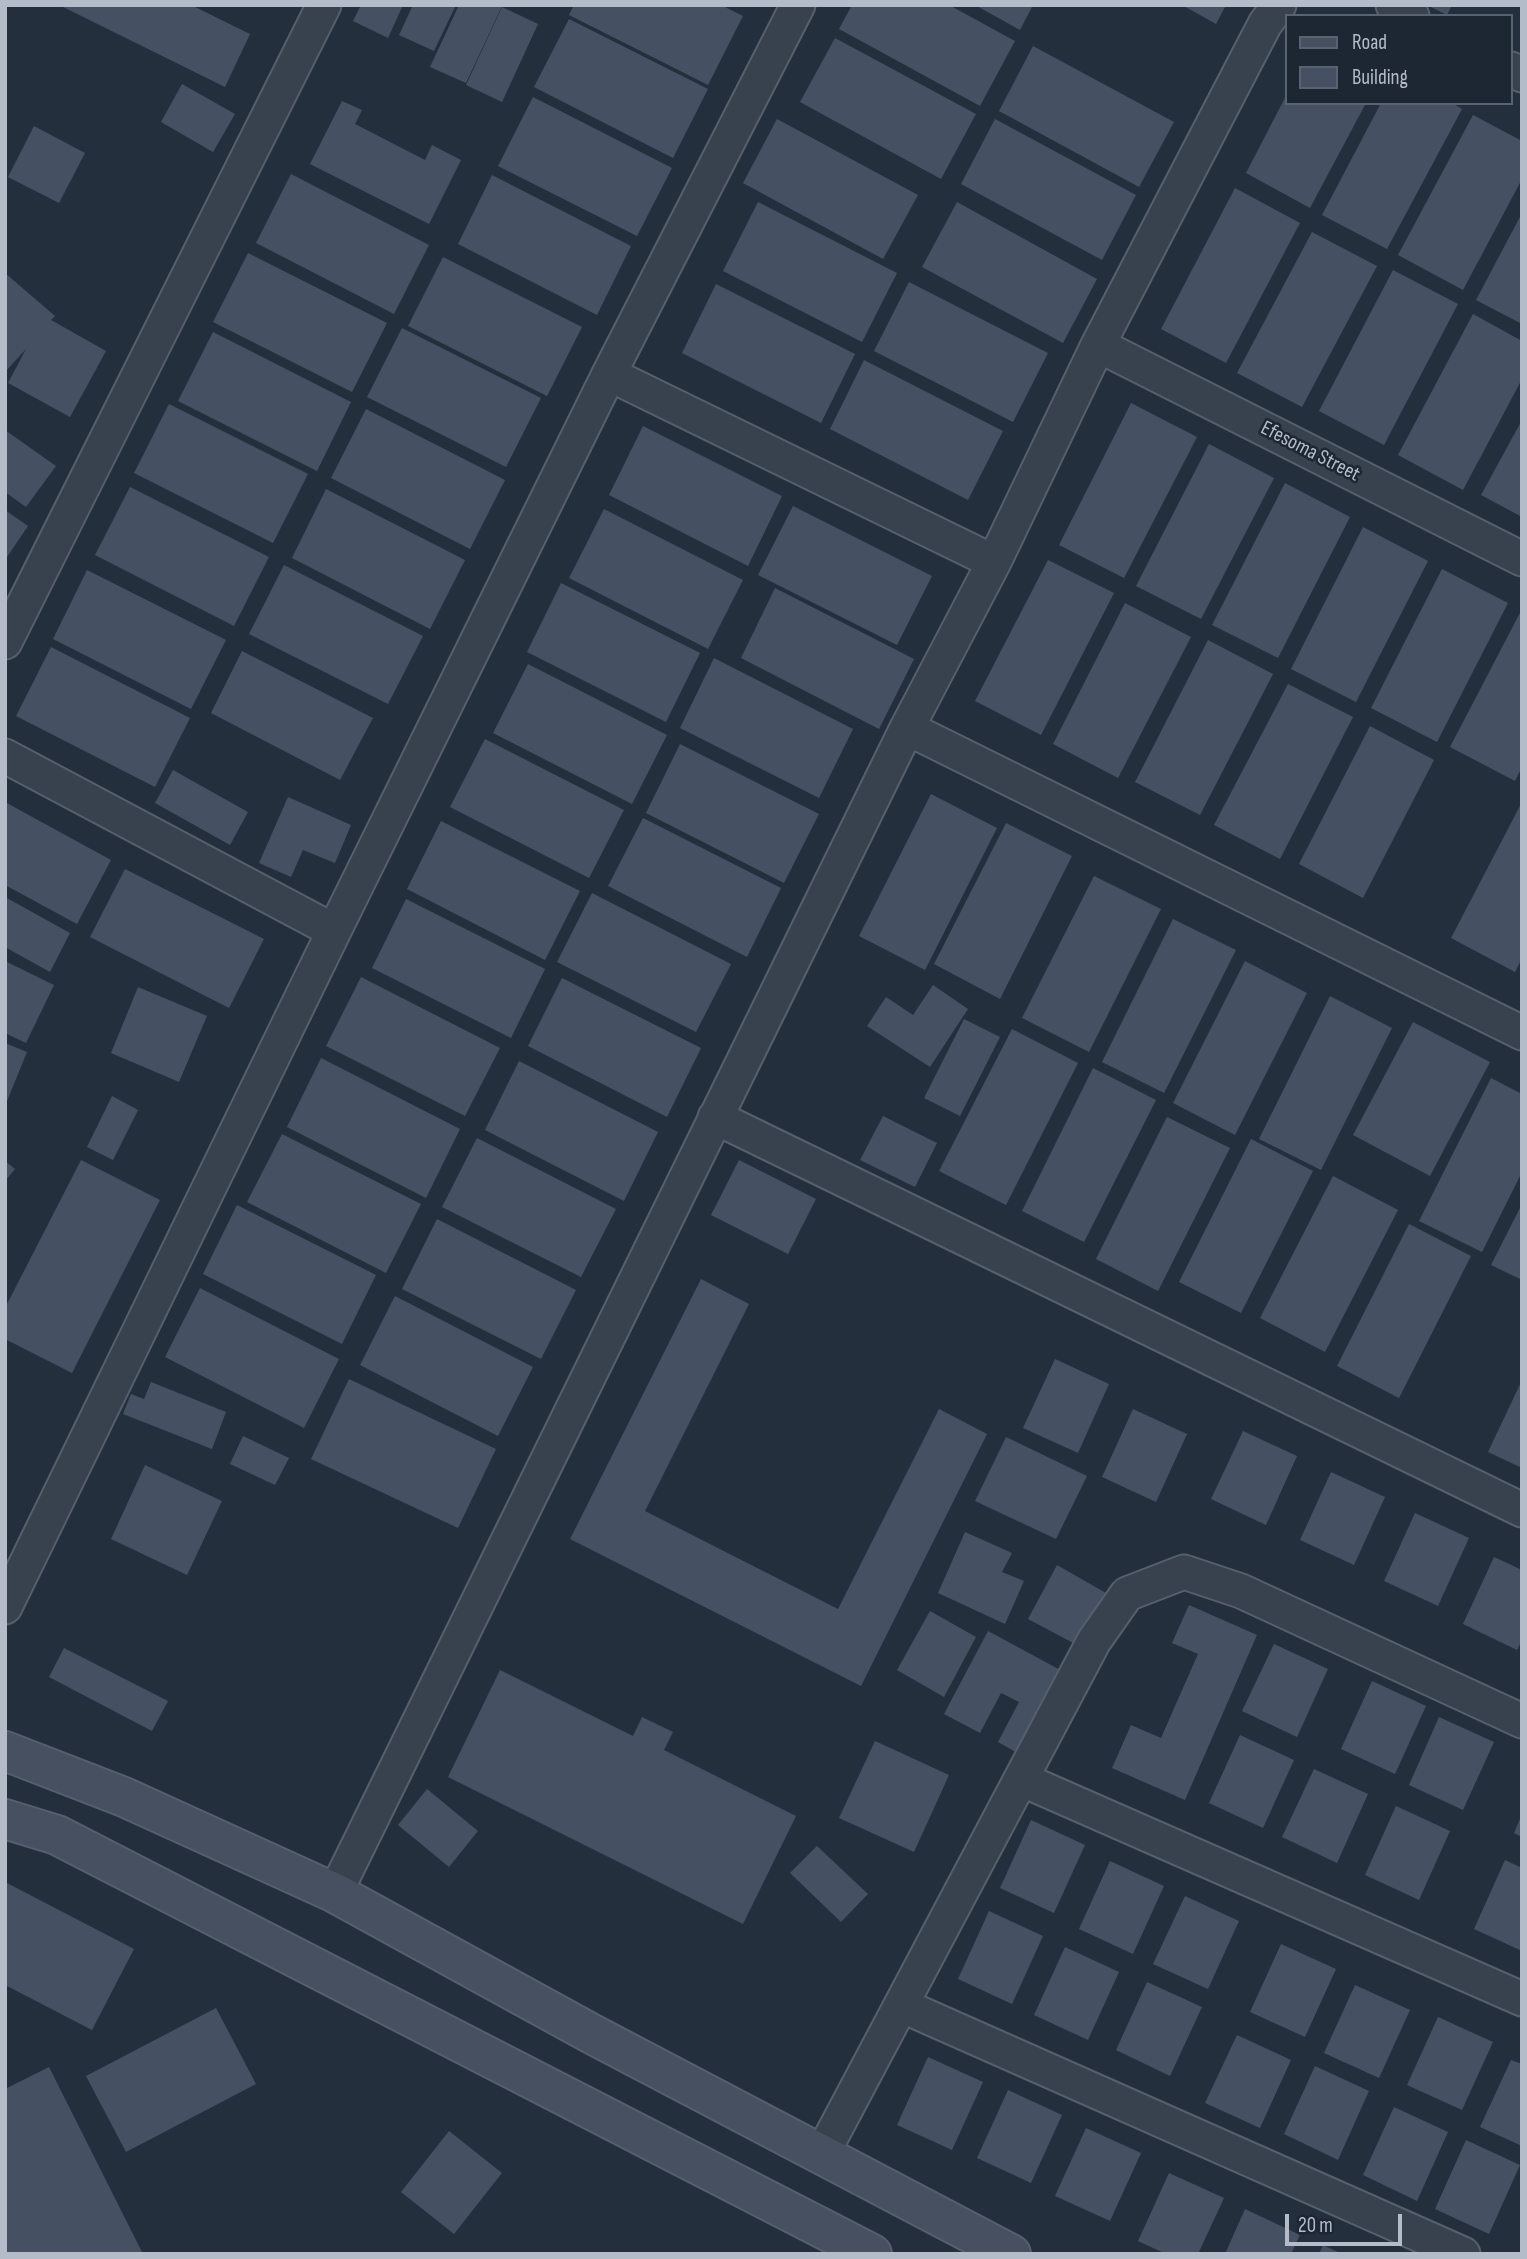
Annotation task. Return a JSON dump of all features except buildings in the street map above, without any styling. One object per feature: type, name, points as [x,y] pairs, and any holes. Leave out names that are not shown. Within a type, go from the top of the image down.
[{"type":"main road","points":[[5,1751],[124,1797],[335,1893],[592,2034],[1011,2254]]},
{"type":"main road","points":[[5,1819],[57,1835],[872,2254]]},
{"type":"street","points":[[5,642],[324,5]]},
{"type":"street","points":[[5,1607],[609,374],[799,5]]},
{"type":"street","points":[[335,1893],[907,728],[994,562],[1098,345],[1265,24],[1279,5]]},
{"type":"street","points":[[1393,5],[1409,14]]},
{"type":"street","name":"Efesoma Street","points":[[1098,345],[1522,559]]},
{"type":"street","points":[[609,374],[994,562]]},
{"type":"street","points":[[907,728],[1522,1033]]},
{"type":"street","points":[[5,756],[334,931]]},
{"type":"street","points":[[715,1117],[1522,1510]]},
{"type":"street","points":[[821,2154],[1094,1641],[1127,1594],[1184,1572],[1241,1591],[1522,1721]]},
{"type":"street","points":[[1021,1779],[1522,1999]]},
{"type":"street","points":[[901,2005],[1463,2254]]}]
